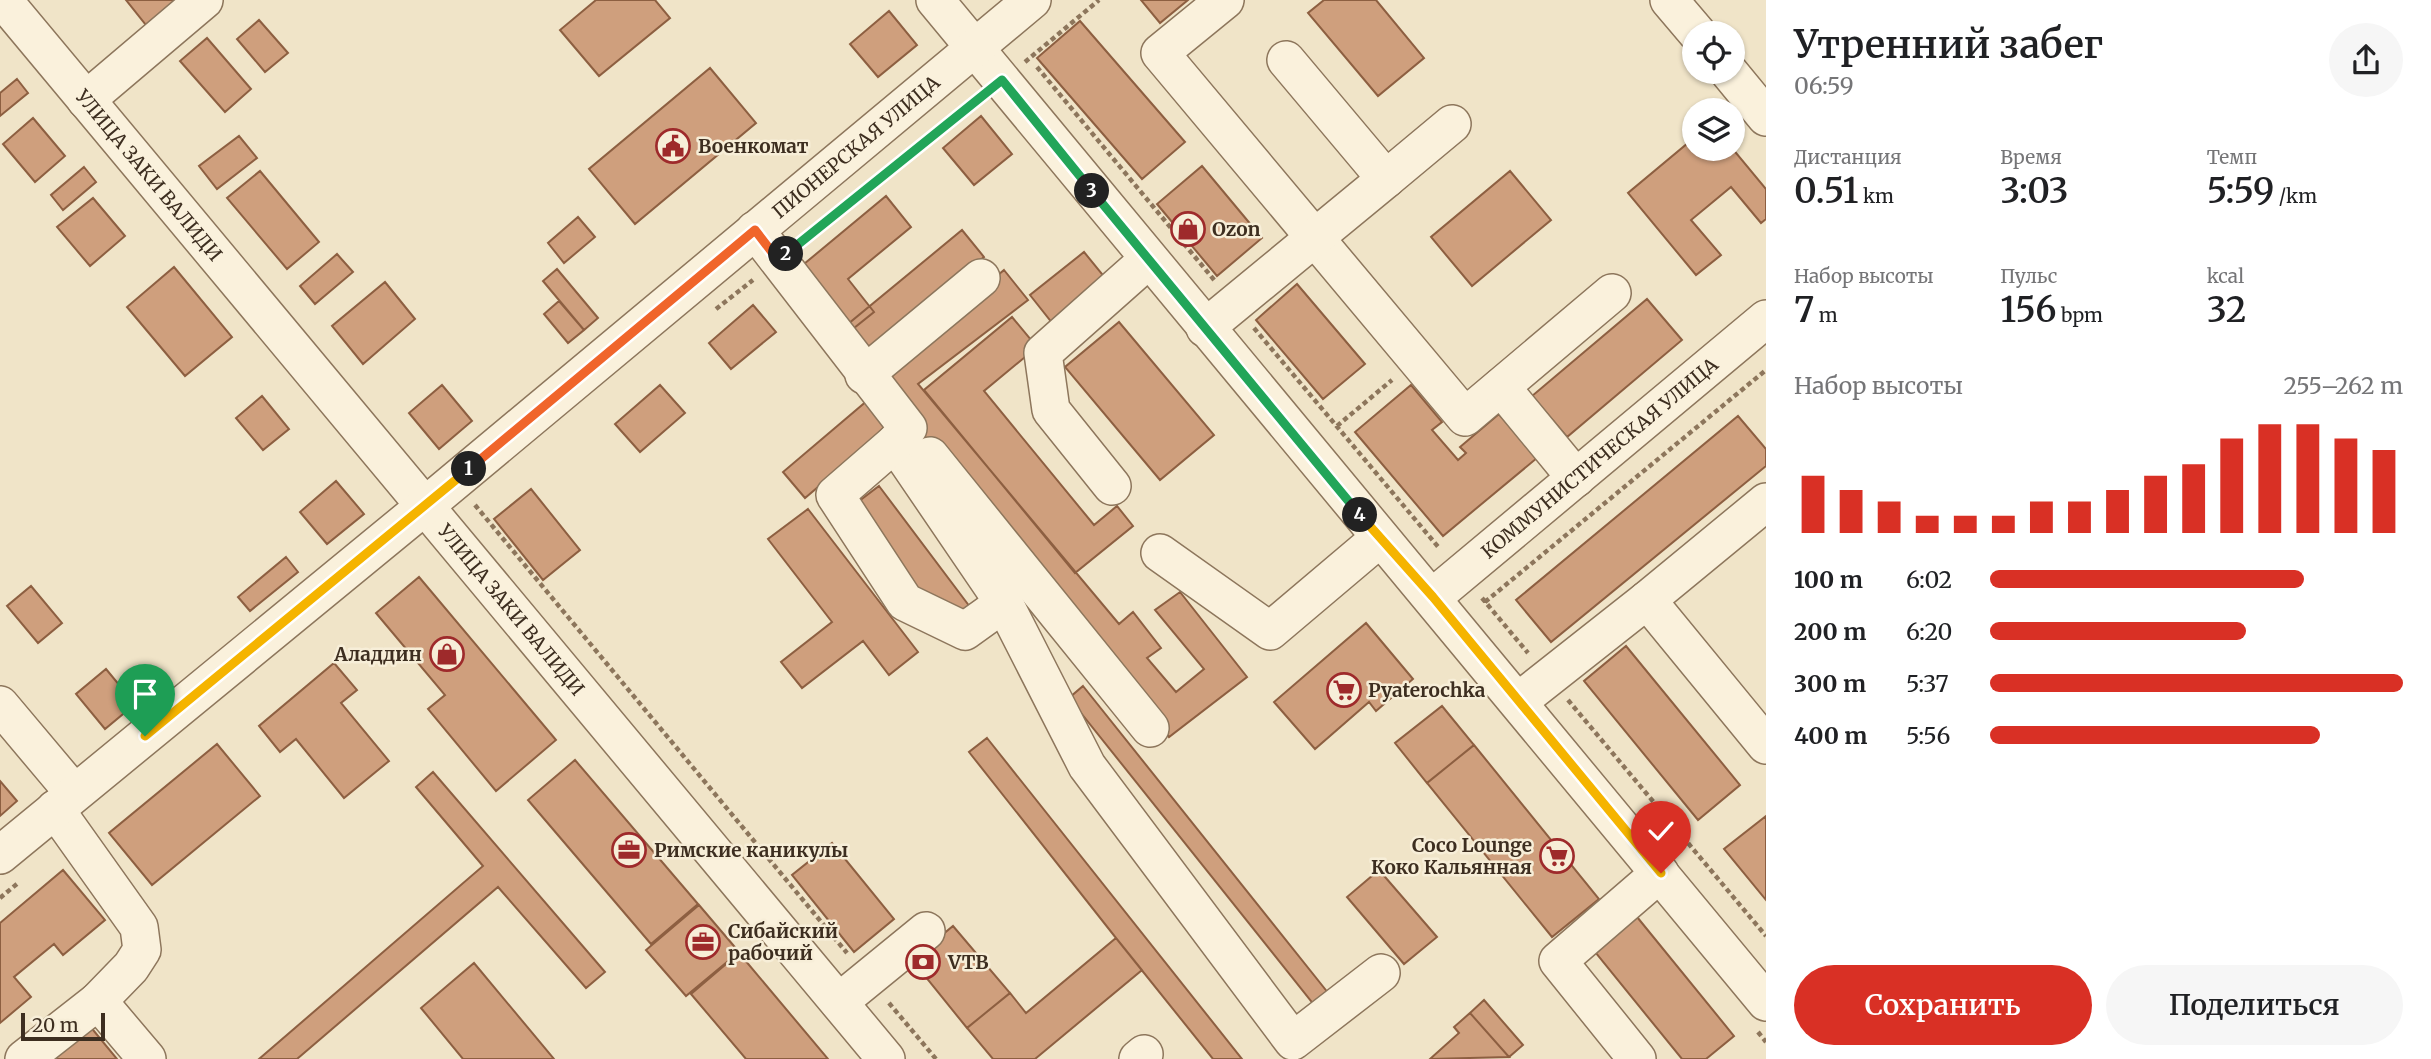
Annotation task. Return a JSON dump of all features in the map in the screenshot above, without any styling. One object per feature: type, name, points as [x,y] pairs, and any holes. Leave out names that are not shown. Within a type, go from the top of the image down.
[{"type":"street","name":"УЛИЦА ЗАКИ ВАЛИДИ","points":[[3,0],[886,1059]]},
{"type":"street","points":[[86,100],[204,0]]},
{"type":"street","points":[[935,0],[1380,538],[1433,597],[1766,1002]]},
{"type":"street","name":"ПИОНЕРСКАЯ УЛИЦА","points":[[0,855],[425,506],[1032,0]]},
{"type":"street","points":[[1225,0],[1160,53],[1465,417],[1612,293]]},
{"type":"street","points":[[1669,0],[1687,21]]},
{"type":"street","points":[[1286,60],[1386,179]]},
{"type":"street","points":[[1739,84],[1766,117]]},
{"type":"street","points":[[1205,328],[1452,124]]},
{"type":"street","points":[[755,230],[864,375],[1004,603],[1087,766],[1293,1041],[1381,974]]},
{"type":"street","points":[[1112,486],[1051,410],[1043,353],[1149,259]]},
{"type":"street","points":[[864,375],[982,278]]},
{"type":"street","name":"КОММУНИСТИЧЕСКАЯ УЛИЦА","points":[[1433,597],[1766,319]]},
{"type":"street","points":[[1501,387],[1576,478]]},
{"type":"street","points":[[901,435],[835,495],[905,602],[965,631],[1004,603]]},
{"type":"street","points":[[901,435],[1150,728]]},
{"type":"street","points":[[1519,701],[1766,502]]},
{"type":"street","points":[[1160,553],[1270,631],[1380,538]]},
{"type":"street","points":[[1647,600],[1766,745]]},
{"type":"street","points":[[0,705],[65,801],[139,927],[142,950],[131,967],[98,1001],[24,1059]]},
{"type":"street","points":[[1637,1059],[1558,961],[1661,873]]},
{"type":"street","points":[[839,1002],[926,931]]},
{"type":"street","points":[[98,1001],[147,1059]]},
{"type":"path","points":[[712,312],[1100,0]]},
{"type":"path","points":[[1337,426],[1417,359]]},
{"type":"path","points":[[1766,370],[1486,602],[1766,936]]},
{"type":"path","points":[[484,495],[473,503],[936,1059]]},
{"type":"building","points":[[126,0],[176,0],[146,25]]},
{"type":"building","points":[[596,0],[655,0],[670,18],[599,76],[560,30]]},
{"type":"building","points":[[1141,0],[1188,0],[1160,23]]},
{"type":"building","points":[[1324,0],[1376,0],[1424,58],[1378,96],[1308,13]]},
{"type":"building","points":[[889,11],[917,45],[878,77],[850,44]]},
{"type":"building","points":[[259,20],[288,53],[265,72],[237,39]]},
{"type":"building","points":[[1080,21],[1185,142],[1142,179],[1037,58]]},
{"type":"building","points":[[207,38],[251,89],[225,112],[180,61]]},
{"type":"building","name":"Военкомат","points":[[710,68],[756,123],[635,224],[589,169]]},
{"type":"building","points":[[17,79],[28,93],[0,116],[0,93]]},
{"type":"building","points":[[981,116],[1012,154],[974,185],[943,148]]},
{"type":"building","points":[[33,118],[65,156],[35,182],[3,144]]},
{"type":"building","points":[[239,136],[257,158],[217,189],[199,166]]},
{"type":"building","points":[[1682,148],[1682,161],[1743,161],[1766,189],[1766,219],[1761,223],[1731,187],[1691,220],[1721,255],[1696,275],[1628,193]]},
{"type":"building","points":[[1202,166],[1262,238],[1217,276],[1157,204]]},
{"type":"building","points":[[84,167],[96,182],[63,210],[51,195]]},
{"type":"building","points":[[260,171],[319,242],[287,269],[227,198]]},
{"type":"building","points":[[1510,171],[1551,220],[1472,286],[1431,237]]},
{"type":"building","points":[[886,196],[911,227],[848,279],[874,312],[849,332],[798,269]]},
{"type":"building","points":[[93,198],[125,236],[90,266],[57,227]]},
{"type":"building","points":[[578,217],[595,237],[564,263],[548,243]]},
{"type":"building","points":[[962,230],[984,257],[864,356],[842,329]]},
{"type":"building","points":[[1084,252],[1111,285],[1057,329],[1030,295]]},
{"type":"building","points":[[337,254],[353,272],[315,304],[300,286]]},
{"type":"building","points":[[174,267],[232,337],[185,376],[127,307]]},
{"type":"building","points":[[557,269],[598,318],[584,330],[543,281]]},
{"type":"building","points":[[1004,270],[1028,300],[918,384],[1119,624],[1133,612],[1161,648],[1147,658],[1176,692],[1204,669],[1155,610],[1180,592],[1247,677],[1169,737],[877,378]]},
{"type":"building","points":[[385,282],[415,319],[363,364],[332,326]]},
{"type":"building","points":[[1297,284],[1365,364],[1323,399],[1256,320]]},
{"type":"building","points":[[1647,299],[1682,340],[1567,437],[1532,396]]},
{"type":"building","points":[[559,301],[584,330],[568,343],[544,314]]},
{"type":"building","points":[[753,305],[776,332],[731,369],[709,343]]},
{"type":"building","points":[[1012,317],[1037,347],[984,391],[1094,525],[1117,506],[1133,526],[1075,573],[924,390]]},
{"type":"building","points":[[1119,322],[1214,435],[1160,480],[1065,367]]},
{"type":"building","points":[[442,385],[472,421],[439,449],[409,413]]},
{"type":"building","points":[[660,385],[685,413],[640,452],[615,424]]},
{"type":"building","points":[[1411,385],[1442,422],[1432,430],[1458,460],[1466,453],[1460,447],[1499,414],[1537,458],[1443,536],[1355,432]]},
{"type":"building","points":[[262,396],[289,429],[263,450],[236,418]]},
{"type":"building","points":[[868,400],[890,426],[805,498],[783,472]]},
{"type":"building","points":[[1738,416],[1766,449],[1766,466],[1551,642],[1516,600]]},
{"type":"building","points":[[336,481],[364,514],[327,544],[300,512]]},
{"type":"building","points":[[879,486],[970,607],[941,629],[850,508]]},
{"type":"building","points":[[531,489],[580,550],[543,580],[494,519]]},
{"type":"building","points":[[808,509],[918,652],[889,675],[863,641],[802,688],[781,662],[832,622],[768,539]]},
{"type":"building","points":[[286,557],[298,572],[250,611],[238,597]]},
{"type":"building","name":"Аладдин","points":[[419,577],[556,740],[496,791],[428,709],[445,695],[376,613]]},
{"type":"building","points":[[31,586],[62,623],[38,643],[7,606]]},
{"type":"building","name":"Pyaterochka","points":[[1366,623],[1413,679],[1376,711],[1369,702],[1315,749],[1274,702]]},
{"type":"building","points":[[1626,646],[1740,785],[1698,820],[1584,681]]},
{"type":"building","points":[[334,663],[357,690],[341,703],[389,761],[344,798],[296,739],[280,752],[259,726]]},
{"type":"building","points":[[106,669],[135,704],[105,729],[76,694]]},
{"type":"building","points":[[1083,686],[1329,994],[1315,1006],[1069,698]]},
{"type":"building","points":[[1442,706],[1474,745],[1427,783],[1395,743]]},
{"type":"building","points":[[987,738],[1242,1059],[1213,1059],[1116,938],[969,752]]},
{"type":"building","points":[[217,744],[260,796],[152,885],[109,833]]},
{"type":"building","points":[[1474,745],[1599,899],[1552,937],[1427,783]]},
{"type":"building","points":[[575,760],[698,904],[651,944],[528,800]]},
{"type":"building","points":[[433,772],[605,972],[586,988],[498,887],[297,1059],[259,1059],[483,866],[416,787]]},
{"type":"building","points":[[0,781],[17,801],[0,816]]},
{"type":"building","points":[[1766,816],[1766,900],[1724,849]]},
{"type":"building","points":[[832,843],[894,919],[854,952],[792,875]]},
{"type":"building","points":[[63,870],[105,920],[63,955],[54,944],[14,977],[31,997],[0,1023],[0,923]]},
{"type":"building","points":[[1379,870],[1437,937],[1404,964],[1347,897]]},
{"type":"building","points":[[699,905],[739,952],[686,996],[646,950]]},
{"type":"building","points":[[1633,912],[1734,1036],[1706,1059],[1682,1059],[1591,947]]},
{"type":"building","points":[[953,926],[1010,993],[967,1028],[912,960]]},
{"type":"building","points":[[1116,938],[1142,970],[1035,1059],[993,1059],[967,1028],[1010,993],[1026,1013]]},
{"type":"building","points":[[739,953],[828,1059],[746,1059],[691,994]]},
{"type":"building","points":[[474,963],[554,1059],[463,1059],[421,1008]]},
{"type":"building","points":[[1484,1000],[1523,1045],[1509,1057],[1470,1013]]},
{"type":"building","points":[[1470,1013],[1509,1057],[1430,1059],[1459,1033],[1454,1027]]},
{"type":"building","points":[[89,1025],[117,1059],[48,1059]]},
{"type":"place","name":"Военкомат","points":[[673,146]]},
{"type":"place","name":"Ozon","points":[[1188,229]]},
{"type":"place","name":"Аладдин","points":[[447,654]]},
{"type":"place","name":"Pyaterochka","points":[[1344,690]]},
{"type":"place","name":"Римские каникулы","points":[[629,850]]},
{"type":"place","name":"Coco Lounge Коко Кальянная","points":[[1557,856]]},
{"type":"place","name":"Сибайский рабочий","points":[[703,942]]},
{"type":"place","name":"VTB","points":[[923,962]]},
{"type":"route","points":[[145,736],[755,230],[778,260],[1002,80],[1201,323],[1380,538],[1433,597],[1661,873]]}]
